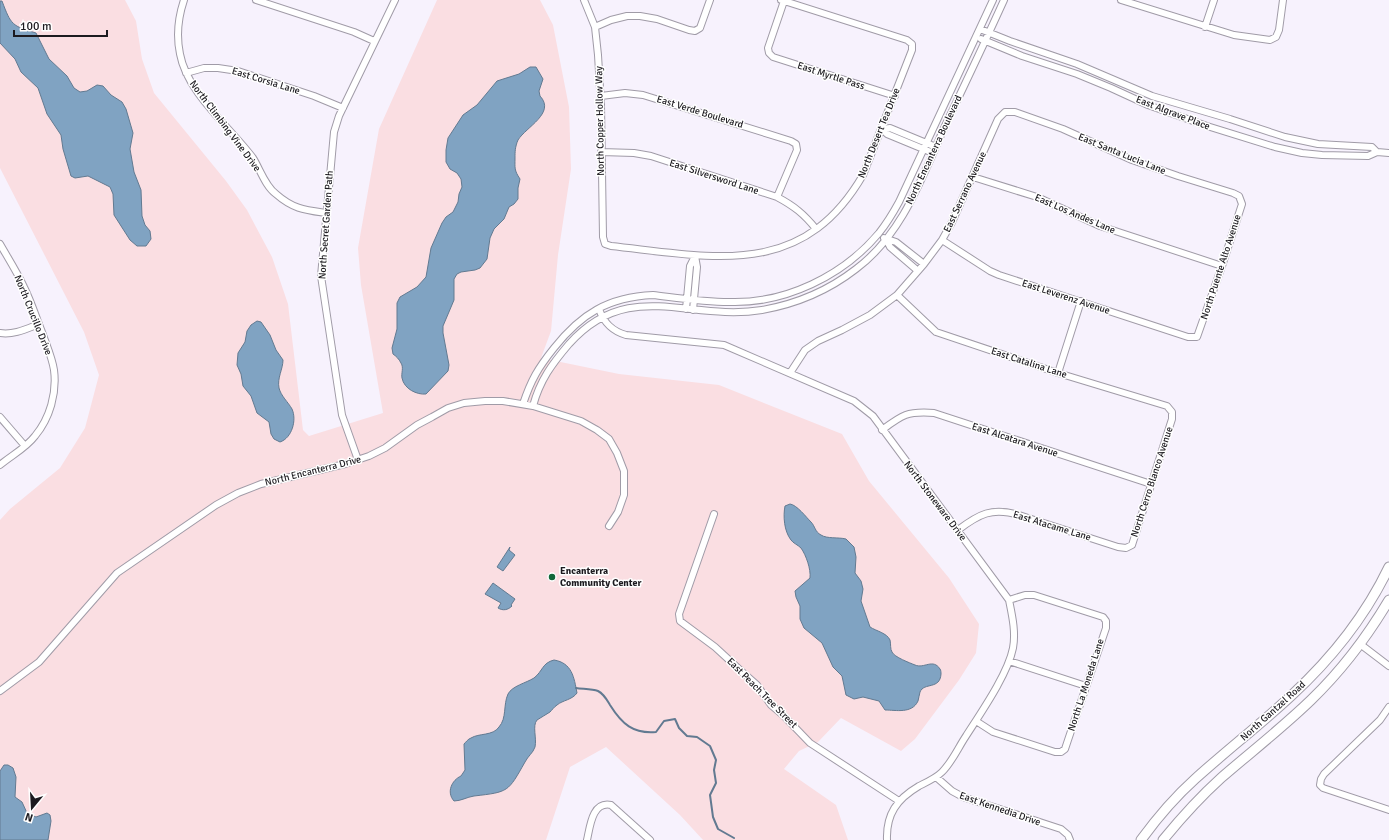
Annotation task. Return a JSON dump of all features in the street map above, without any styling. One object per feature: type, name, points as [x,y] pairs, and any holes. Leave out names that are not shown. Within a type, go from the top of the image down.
[{"type":"main road","name":"North Gantzel Road","points":[[1141,840],[1165,810],[1195,779],[1279,707],[1326,662],[1352,628],[1377,590],[1389,567]]},
{"type":"main road","name":"North Gantzel Road","points":[[1163,840],[1189,809],[1221,778],[1310,701],[1338,672],[1360,644],[1389,600]]},
{"type":"street","name":"North Climbing Vine Drive","points":[[184,0],[177,30],[180,55],[191,83],[254,160],[274,193],[287,203],[301,210],[326,213]]},
{"type":"street","points":[[256,0],[354,32],[374,41]]},
{"type":"street","name":"North Secret Garden Path","points":[[358,460],[342,415],[321,276],[326,213],[334,132],[343,108],[395,0]]},
{"type":"street","name":"North Copper Hollow Way","points":[[584,0],[595,27],[598,55],[601,96],[603,237],[605,244]]},
{"type":"street","points":[[595,27],[627,16],[640,16],[657,19],[695,31],[700,28],[710,0]]},
{"type":"street","name":"North Desert Tea Drive","points":[[605,244],[695,256],[716,257],[737,257],[771,251],[801,239],[816,229],[841,207],[854,191],[863,175],[895,96],[912,50],[912,44],[907,40],[782,0]]},
{"type":"street","name":"East Myrtle Pass","points":[[782,0],[768,48],[769,54],[773,57],[895,96]]},
{"type":"street","name":"North Encanterra Boulevard","points":[[523,404],[532,378],[555,347],[576,323],[608,304],[628,298],[653,295],[730,302],[751,301],[775,297],[802,289],[845,264],[878,234],[899,202],[993,0]]},
{"type":"street","name":"North Encanterra Boulevard","points":[[533,406],[541,383],[557,359],[576,338],[602,317],[621,309],[639,306],[657,306],[714,312],[762,310],[811,296],[857,268],[876,251],[891,233],[913,198],[1004,0]]},
{"type":"street","points":[[1121,0],[1134,2],[1205,27],[1234,35],[1254,39],[1270,40],[1276,37],[1279,30],[1283,0]]},
{"type":"street","points":[[1205,27],[1214,0]]},
{"type":"street","name":"East Algrave Place","points":[[980,29],[1076,64],[1152,96],[1302,141],[1327,145],[1372,147],[1377,152]]},
{"type":"street","name":"East Algrave Place","points":[[976,37],[1022,56],[1078,74],[1148,105],[1280,149],[1322,155],[1368,156],[1377,152],[1389,153]]},
{"type":"street","name":"East Corsia Lane","points":[[186,73],[204,68],[218,68],[238,71],[314,96],[343,108]]},
{"type":"street","name":"East Verde Boulevard","points":[[601,96],[625,93],[643,95],[791,141],[796,144],[797,150],[777,197]]},
{"type":"street","name":"East Serrano Avenue","points":[[790,373],[805,350],[818,341],[870,315],[897,294],[924,264],[942,240],[973,177],[998,119],[1005,112]]},
{"type":"street","name":"East Santa Lucia Lane","points":[[1005,112],[1015,112],[1063,129],[1132,160],[1239,196]]},
{"type":"street","points":[[1226,132],[1230,119]]},
{"type":"street","points":[[882,128],[890,128],[934,150]]},
{"type":"street","name":"East Silversword Lane","points":[[601,152],[634,153],[651,156],[777,197],[793,206],[804,215],[816,229]]},
{"type":"street","name":"East Los Andes Lane","points":[[973,177],[1037,197],[1100,226],[1222,266]]},
{"type":"street","name":"North Puente Alto Avenue","points":[[1197,337],[1242,204],[1239,196]]},
{"type":"street","points":[[878,234],[886,239],[896,242],[924,264]]},
{"type":"street","points":[[886,239],[890,248],[918,271]]},
{"type":"street","name":"East Leverenz Avenue","points":[[942,240],[990,272],[1188,337],[1197,337]]},
{"type":"street","name":"North Crucillo Drive","points":[[0,244],[24,287],[50,353],[54,369],[53,396],[50,410],[43,424],[36,436],[0,465]]},
{"type":"street","points":[[689,309],[687,299],[690,266],[695,256]]},
{"type":"street","points":[[689,309],[694,299],[697,267],[695,256]]},
{"type":"street","name":"East Catalina Lane","points":[[897,294],[936,332],[1058,373],[1167,406],[1172,412]]},
{"type":"street","points":[[1058,373],[1081,301]]},
{"type":"street","name":"North Stoneware Drive","points":[[599,309],[602,317],[610,328],[626,336],[724,345],[854,401],[873,416],[1009,600],[1013,620],[1013,648],[1001,678],[949,763],[936,777],[912,791],[899,801],[894,808],[888,821],[887,840]]},
{"type":"street","points":[[0,333],[6,334],[19,332],[38,324]]},
{"type":"street","name":"North Encanterra Drive","points":[[0,691],[39,662],[117,573],[216,505],[238,493],[261,484],[345,464],[369,456],[385,448],[417,425],[448,408],[464,403],[503,401],[533,406],[581,421],[598,430],[609,439],[618,453],[624,471],[624,495],[618,512],[609,526]]},
{"type":"street","name":"North Cerro Blanco Avenue","points":[[1126,548],[1132,545],[1172,419],[1172,412]]},
{"type":"street","name":"East Alcatara Avenue","points":[[882,430],[898,418],[908,413],[934,413],[1151,484]]},
{"type":"street","points":[[0,417],[25,446]]},
{"type":"street","name":"East Atacame Lane","points":[[958,530],[980,515],[989,512],[1002,511],[1026,517],[1118,547],[1126,548]]},
{"type":"street","name":"East Peach Tree Street","points":[[714,514],[679,614],[680,621],[715,647],[756,685],[771,705],[810,743],[899,801]]},
{"type":"street","name":"North La Moneda Lane","points":[[976,721],[993,732],[1055,752],[1061,752],[1065,749],[1106,628],[1106,621],[1103,617],[1034,595],[1025,595],[1009,600]]},
{"type":"street","points":[[1360,644],[1389,666]]},
{"type":"street","points":[[1009,661],[1086,686]]},
{"type":"street","points":[[1389,707],[1382,717],[1324,774],[1320,785],[1323,788],[1389,810]]},
{"type":"street","points":[[1382,717],[1389,720]]},
{"type":"street","name":"East Kennedia Drive","points":[[936,777],[952,791],[962,797],[1061,829],[1069,837]]},
{"type":"street","points":[[587,840],[596,810],[605,804],[611,805],[650,840]]},
{"type":"shaded area","points":[[0,0],[125,0],[136,21],[142,59],[154,93],[226,181],[247,210],[272,257],[288,304],[303,430],[309,436],[383,413],[361,285],[358,248],[379,129],[437,0],[540,0],[553,25],[569,107],[571,169],[558,255],[551,331],[541,358],[619,374],[719,385],[842,434],[869,481],[949,578],[979,624],[976,653],[959,680],[915,739],[901,751],[841,718],[818,742],[799,751],[784,769],[836,805],[848,840],[703,840],[680,815],[606,747],[570,767],[546,840],[0,840],[0,520],[10,509],[60,468],[85,428],[99,375],[84,332],[0,168]]},
{"type":"water","points":[[0,1],[2,1],[10,20],[13,23],[36,33],[49,59],[67,76],[74,88],[80,92],[87,91],[97,85],[103,86],[111,95],[122,102],[126,109],[133,133],[130,149],[134,172],[141,190],[142,216],[145,225],[150,231],[151,239],[146,246],[137,246],[130,240],[114,215],[113,194],[110,187],[88,176],[75,178],[71,176],[63,149],[61,135],[47,114],[38,88],[21,72],[15,59],[0,43]]},
{"type":"water","points":[[530,67],[536,67],[543,79],[539,91],[544,102],[544,108],[538,120],[522,135],[516,145],[515,167],[520,179],[518,199],[509,207],[504,219],[494,229],[490,238],[487,259],[480,268],[461,272],[457,274],[454,279],[454,300],[443,326],[449,365],[448,371],[426,394],[415,392],[408,388],[403,382],[402,365],[393,354],[392,348],[397,329],[397,303],[400,297],[417,287],[426,277],[431,248],[442,223],[446,217],[453,212],[458,202],[462,187],[461,179],[457,173],[450,169],[446,162],[448,138],[463,115],[477,105],[497,81],[519,74]]},
{"type":"water","points":[[257,321],[261,322],[270,335],[276,350],[283,360],[279,388],[292,409],[294,423],[288,437],[280,442],[274,439],[271,434],[269,422],[257,413],[251,396],[243,386],[241,374],[237,365],[238,353],[245,342],[247,331],[251,325]]},
{"type":"water","points":[[790,504],[801,512],[819,534],[826,537],[846,539],[854,547],[856,557],[855,573],[861,581],[863,589],[861,601],[870,627],[889,638],[891,651],[893,654],[902,660],[918,666],[934,664],[940,669],[941,674],[938,682],[922,689],[918,701],[912,708],[899,711],[885,710],[879,701],[863,697],[854,699],[846,695],[842,676],[833,667],[822,643],[804,628],[800,619],[800,606],[795,591],[810,578],[810,570],[803,551],[791,540],[785,528],[785,506]]},
{"type":"water","points":[[510,547],[509,550],[515,555],[503,571],[497,567]]},
{"type":"water","points":[[493,583],[515,599],[511,605],[512,606],[504,610],[500,609],[498,608],[501,603],[485,594]]},
{"type":"water","points":[[554,660],[565,664],[571,672],[577,693],[573,697],[559,703],[550,712],[537,720],[535,725],[535,747],[511,785],[506,789],[494,793],[454,801],[450,794],[450,790],[455,780],[461,776],[465,770],[464,744],[474,736],[490,733],[496,730],[503,720],[507,698],[510,691],[534,678],[547,663]]},
{"type":"water","points":[[4,765],[8,765],[13,768],[16,777],[15,797],[22,802],[27,813],[36,817],[47,813],[50,815],[51,821],[48,840],[0,840],[0,771]]},
{"type":"waterway","points":[[576,688],[600,692],[619,718],[635,729],[656,732],[664,721],[675,719],[679,728],[687,736],[697,737],[710,746],[716,760],[714,770],[716,783],[710,795],[713,817],[718,829],[734,838]]},
{"type":"place","name":"Encanterra Community Center","points":[[552,577]]}]
